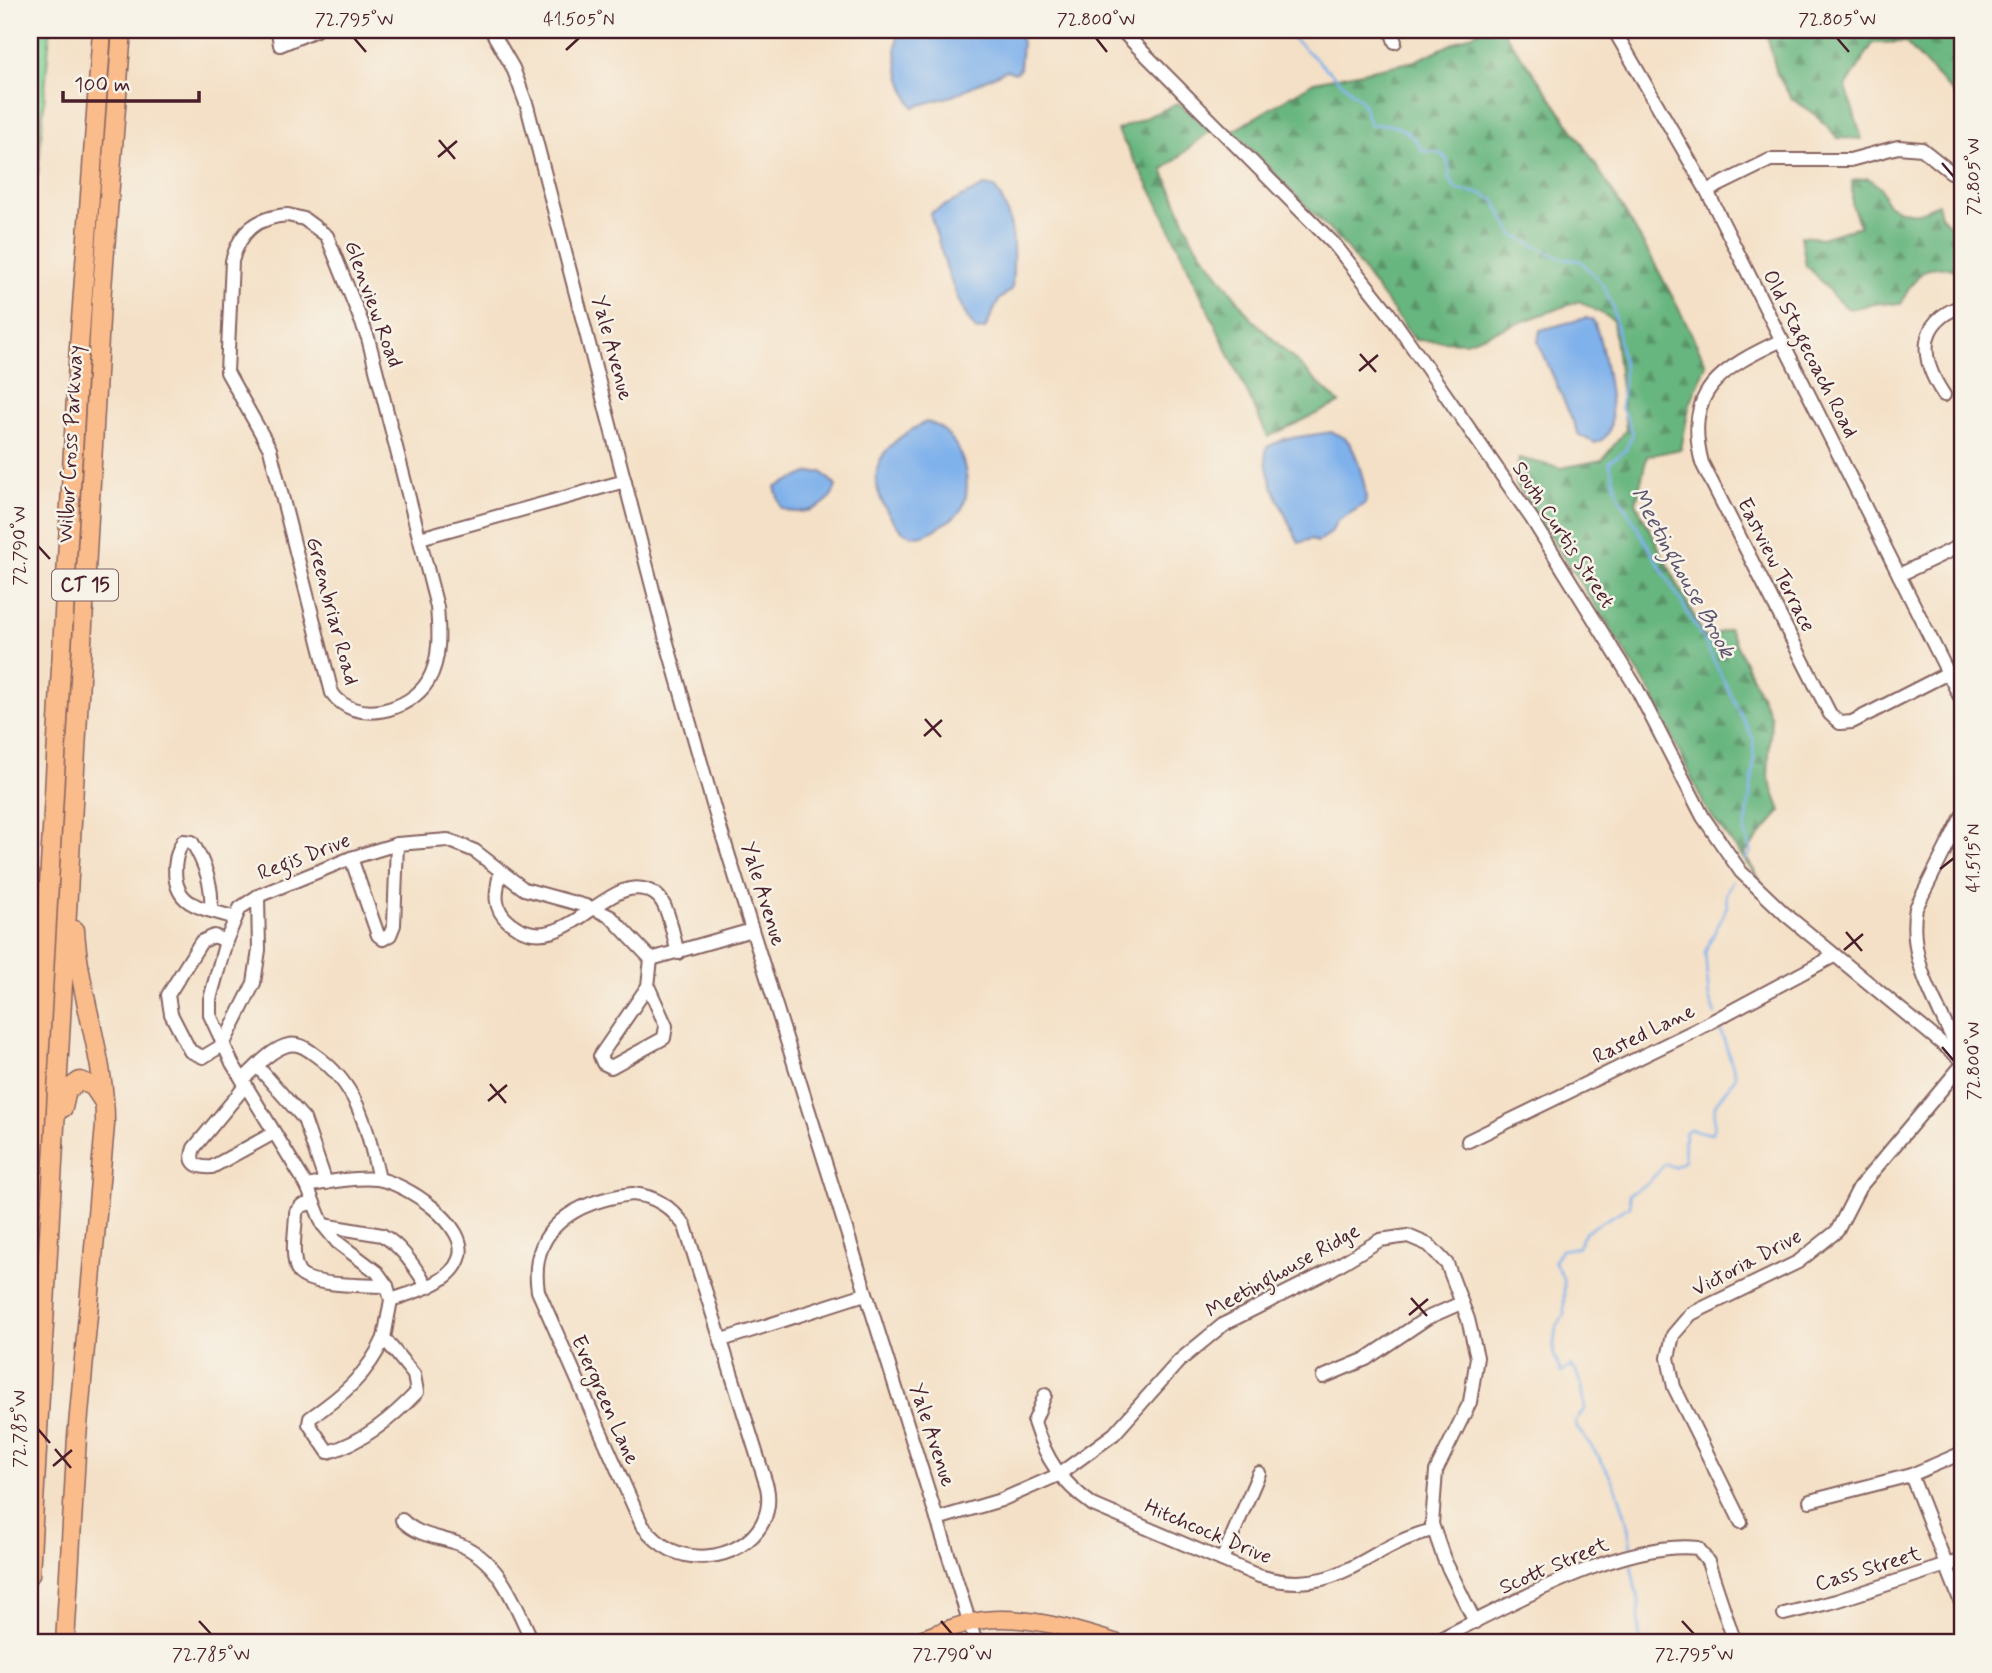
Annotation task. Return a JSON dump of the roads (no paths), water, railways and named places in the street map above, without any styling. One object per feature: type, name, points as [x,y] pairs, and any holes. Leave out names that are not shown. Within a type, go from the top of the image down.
[{"type":"highway","name":"Wilbur Cross Parkway","points":[[30,1226],[80,337],[102,30]]},
{"type":"highway","name":"Wilbur Cross Parkway","points":[[30,1575],[101,303],[122,30]]},
{"type":"highway","points":[[65,1643],[77,1437],[105,1132],[104,1091],[78,956],[76,880],[71,850]]},
{"type":"highway","points":[[54,1141],[62,1122],[64,1097],[73,1084],[88,1082],[104,1103]]},
{"type":"main road","points":[[910,1643],[971,1622],[988,1620],[1026,1622],[1118,1643]]},
{"type":"street","points":[[278,30],[280,45],[316,30]]},
{"type":"street","name":"Yale Avenue","points":[[491,30],[513,68],[527,106],[668,648],[752,930],[976,1643]]},
{"type":"street","name":"South Curtis Street","points":[[1121,30],[1335,244],[1388,312],[1532,519],[1636,687],[1703,817],[1729,856],[1765,896],[1962,1061]]},
{"type":"street","name":"Old Stagecoach Road","points":[[1614,30],[1707,191],[1962,701]]},
{"type":"street","points":[[1707,191],[1770,160],[1850,160],[1898,146],[1922,149],[1951,172]]},
{"type":"street","name":"Glenview Road","points":[[270,449],[227,372],[232,261],[237,244],[246,231],[259,221],[288,215],[316,226],[334,249],[374,356],[421,538]]},
{"type":"street","points":[[1944,395],[1930,374],[1925,357],[1928,336],[1939,318],[1962,306]]},
{"type":"street","name":"Eastview Terrace","points":[[1782,340],[1747,356],[1725,372],[1707,391],[1696,415],[1695,437],[1702,463],[1830,714],[1840,723],[1852,722],[1948,673]]},
{"type":"street","name":"Greenbriar Road","points":[[270,449],[328,682],[338,702],[357,713],[380,710],[411,699],[429,680],[435,665],[438,621],[421,538]]},
{"type":"street","points":[[421,538],[625,481]]},
{"type":"street","points":[[1899,575],[1962,545]]},
{"type":"street","points":[[1962,816],[1916,908],[1913,924],[1919,963],[1962,1061]]},
{"type":"street","name":"Regis Drive","points":[[384,1338],[414,1375],[417,1392],[382,1425],[343,1448],[328,1452],[309,1424],[310,1418],[358,1379],[374,1360],[384,1338],[391,1300],[387,1286],[377,1272],[337,1242],[323,1225],[307,1186],[223,1045],[210,1015],[210,999],[226,941],[240,908],[258,896],[351,858],[397,844],[448,840],[475,851],[524,889],[593,908],[611,917],[651,959]]},
{"type":"street","points":[[211,908],[211,887],[198,852],[192,842],[183,841],[177,851],[174,872],[183,897],[194,905],[211,908],[235,918]]},
{"type":"street","points":[[351,858],[378,935],[383,939],[390,934],[394,925],[397,844]]},
{"type":"street","points":[[500,873],[495,900],[502,916],[520,930],[542,934],[573,924],[619,892],[636,888],[652,892],[661,899],[678,953]]},
{"type":"street","points":[[226,941],[214,936],[201,942],[168,995],[170,1014],[190,1051],[203,1057],[223,1045],[254,983],[259,950],[258,896]]},
{"type":"street","points":[[648,986],[666,1026],[664,1038],[611,1067],[603,1063],[600,1056],[648,986],[651,959],[752,930]]},
{"type":"street","name":"Rasted Lane","points":[[1468,1141],[1717,1019],[1834,956]]},
{"type":"street","points":[[274,1133],[212,1167],[201,1168],[194,1163],[191,1156],[194,1148],[244,1082],[269,1055],[286,1045],[296,1044],[328,1063],[350,1089],[362,1111],[379,1179]]},
{"type":"street","name":"Victoria Drive","points":[[1741,1522],[1674,1387],[1668,1358],[1673,1335],[1691,1314],[1798,1262],[1837,1231],[1859,1188],[1962,1061]]},
{"type":"street","points":[[258,1067],[304,1119],[326,1183]]},
{"type":"street","points":[[307,1186],[379,1179],[418,1196],[435,1209],[458,1237],[460,1259],[451,1271],[428,1287],[391,1300]]},
{"type":"street","name":"Evergreen Lane","points":[[632,1194],[657,1200],[668,1207],[685,1226],[722,1340],[770,1500],[763,1526],[754,1537],[728,1552],[697,1557],[670,1550],[660,1544],[634,1513],[538,1292],[537,1264],[547,1236],[557,1223],[586,1205],[632,1194]]},
{"type":"street","points":[[312,1203],[301,1206],[296,1212],[295,1258],[299,1273],[306,1279],[322,1282],[387,1286]]},
{"type":"street","points":[[323,1225],[382,1235],[401,1248],[428,1287]]},
{"type":"street","name":"Meetinghouse Ridge","points":[[937,1519],[1001,1500],[1058,1475],[1114,1434],[1201,1340],[1244,1312],[1327,1272],[1380,1240],[1408,1236],[1429,1245],[1447,1264],[1477,1357],[1470,1402],[1436,1471],[1433,1530],[1475,1622]]},
{"type":"street","points":[[722,1340],[865,1294]]},
{"type":"street","points":[[1322,1377],[1366,1359],[1427,1318],[1461,1303]]},
{"type":"street","name":"Hitchcock Drive","points":[[1045,1395],[1034,1422],[1042,1448],[1058,1475],[1093,1505],[1222,1560],[1284,1583],[1315,1581],[1346,1571],[1417,1535],[1433,1530]]},
{"type":"street","points":[[1810,1501],[1911,1475],[1962,1453]]},
{"type":"street","points":[[1222,1560],[1259,1472]]},
{"type":"street","points":[[1911,1475],[1962,1605]]},
{"type":"street","points":[[402,1520],[419,1533],[456,1544],[483,1559],[507,1588],[533,1643]]},
{"type":"street","name":"Scott Street","points":[[1432,1643],[1612,1558],[1682,1546],[1698,1548],[1708,1562],[1735,1643]]},
{"type":"street","name":"Cass Street","points":[[1784,1614],[1962,1560]]},
{"type":"water","points":[[900,30],[1018,30],[1022,43],[1020,69],[1015,73],[1006,70],[952,96],[913,107],[901,80],[897,59],[896,48]]},
{"type":"water","points":[[984,186],[995,188],[1011,225],[1012,289],[999,300],[985,329],[976,330],[954,290],[930,213]]},
{"type":"water","points":[[1586,318],[1593,320],[1597,329],[1611,406],[1609,431],[1595,443],[1579,435],[1538,342],[1540,330]]},
{"type":"water","points":[[926,422],[937,426],[955,445],[962,457],[967,485],[958,514],[931,532],[918,536],[906,533],[894,522],[878,490],[876,476],[885,452],[909,431]]},
{"type":"water","points":[[1332,432],[1347,440],[1354,453],[1361,471],[1365,504],[1336,522],[1331,533],[1317,542],[1311,539],[1299,543],[1271,481],[1267,468],[1267,447],[1284,439]]},
{"type":"water","points":[[822,472],[836,486],[827,500],[806,511],[781,508],[775,487],[808,473]]},
{"type":"waterway","name":"Meetinghouse Brook","points":[[1284,30],[1362,101],[1370,125],[1395,126],[1413,137],[1423,151],[1441,154],[1447,160],[1449,178],[1457,190],[1484,194],[1494,200],[1513,235],[1560,258],[1581,261],[1604,286],[1613,307],[1624,369],[1621,407],[1633,433],[1625,451],[1609,462],[1618,495],[1703,639],[1753,739],[1754,766],[1745,832],[1751,853],[1745,860]]},
{"type":"waterway","points":[[30,32],[35,38],[39,56],[30,68]]},
{"type":"waterway","points":[[30,149],[37,181],[30,193]]},
{"type":"waterway","name":"Meetinghouse Brook","points":[[1715,1014],[1709,998],[1705,952],[1727,906],[1726,894],[1732,881]]},
{"type":"waterway","name":"Meetinghouse Brook","points":[[1631,1547],[1620,1498],[1606,1469],[1575,1422],[1585,1408],[1576,1371],[1571,1366],[1561,1373],[1553,1352],[1556,1327],[1564,1315],[1564,1280],[1554,1261],[1561,1250],[1578,1247],[1586,1231],[1630,1206],[1629,1194],[1648,1183],[1665,1164],[1674,1167],[1684,1161],[1685,1133],[1690,1129],[1711,1134],[1715,1105],[1736,1076],[1718,1023]]},
{"type":"waterway","name":"Meetinghouse Brook","points":[[1631,1565],[1639,1606],[1639,1643]]}]
